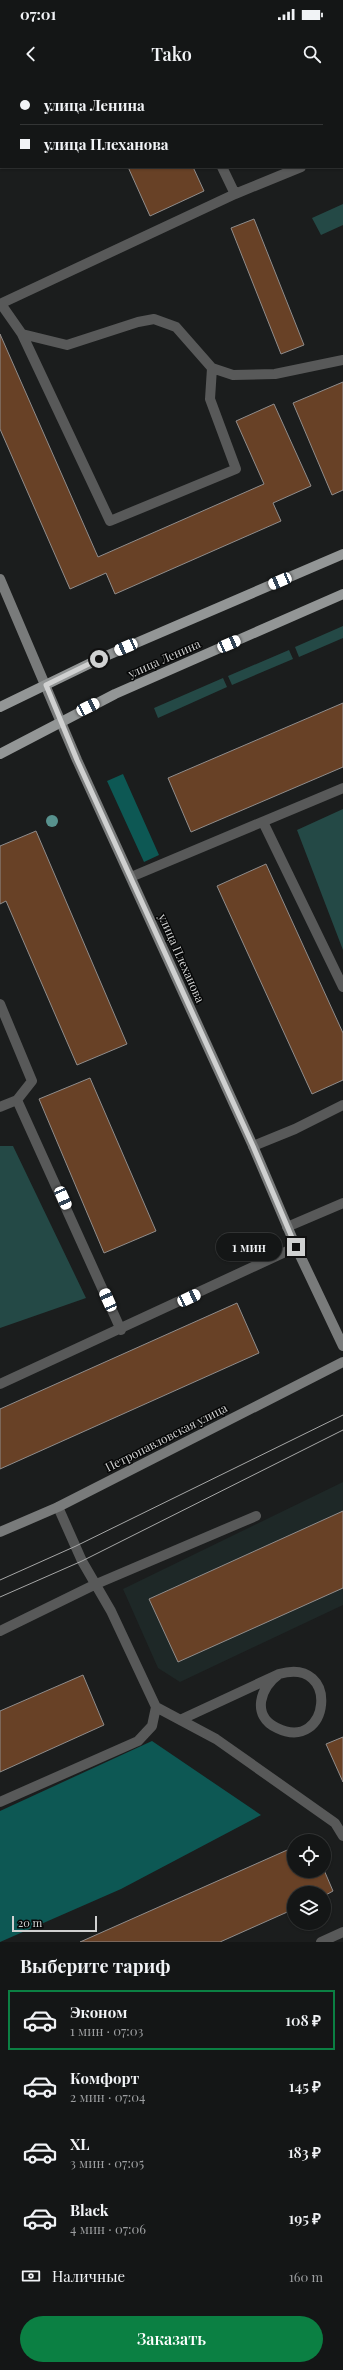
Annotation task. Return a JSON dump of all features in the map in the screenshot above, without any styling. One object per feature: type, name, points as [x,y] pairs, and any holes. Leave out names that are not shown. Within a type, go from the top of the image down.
[{"type":"main road","name":"улица Ленина","points":[[0,706],[99,659],[343,554]]},
{"type":"main road","name":"улица Плеханова","points":[[0,579],[60,721],[253,1146],[296,1247],[343,1346]]},
{"type":"main road","name":"улица Ленина","points":[[0,754],[60,721],[115,694],[343,594]]},
{"type":"main road","name":"Петропавловская улица","points":[[0,1532],[58,1507],[343,1362]]},
{"type":"lane","points":[[222,168],[235,194]]},
{"type":"lane","points":[[212,368],[210,400],[236,469],[110,521],[22,334],[0,304],[235,194],[298,168]]},
{"type":"lane","points":[[22,334],[67,345],[138,322],[154,319],[176,327],[212,368],[234,375],[275,374],[343,360]]},
{"type":"lane","points":[[131,877],[343,788]]},
{"type":"lane","points":[[262,822],[343,987]]},
{"type":"lane","points":[[0,1004],[32,1081],[17,1100],[0,1107]]},
{"type":"lane","points":[[17,1100],[121,1330]]},
{"type":"lane","points":[[253,1146],[295,1129],[343,1104]]},
{"type":"lane","points":[[287,1227],[343,1203]]},
{"type":"lane","points":[[0,1384],[121,1330],[296,1247]]},
{"type":"lane","points":[[58,1507],[94,1585],[111,1611],[156,1707],[216,1739],[334,1823],[343,1836]]},
{"type":"lane","points":[[0,1631],[94,1585],[256,1516]]},
{"type":"lane","points":[[180,1720],[278,1674],[289,1671],[300,1672],[317,1684],[322,1694],[323,1705],[320,1715],[314,1724],[305,1730],[294,1733],[283,1732],[266,1720],[260,1699],[264,1688],[270,1680],[278,1674]]},
{"type":"lane","points":[[0,1802],[138,1741],[152,1726],[156,1707]]},
{"type":"lane","points":[[321,1942],[343,1932]]},
{"type":"shaded area","points":[[343,204],[343,225],[321,235],[312,218]]},
{"type":"shaded area","points":[[343,626],[343,638],[299,657],[295,647]]},
{"type":"shaded area","points":[[289,650],[293,659],[232,685],[228,676]]},
{"type":"shaded area","points":[[223,678],[227,687],[158,718],[154,708]]},
{"type":"shaded area","points":[[123,774],[159,855],[144,862],[107,781]]},
{"type":"shaded area","points":[[343,809],[343,950],[297,830]]},
{"type":"shaded area","points":[[0,1146],[13,1146],[86,1298],[0,1328]]},
{"type":"shaded area","points":[[343,1482],[343,1605],[180,1682],[158,1668],[123,1589]]},
{"type":"shaded area","points":[[152,1741],[261,1815],[121,1889],[0,1942],[0,1811]]},
{"type":"building","points":[[128,168],[193,168],[204,191],[150,216]]},
{"type":"building","points":[[254,219],[304,345],[281,354],[231,228]]},
{"type":"building","points":[[0,334],[98,557],[264,484],[236,421],[274,404],[311,486],[273,503],[281,521],[115,594],[106,573],[70,589],[0,429]]},
{"type":"building","points":[[343,382],[343,490],[332,495],[293,403]]},
{"type":"building","points":[[343,703],[343,767],[191,832],[168,778]]},
{"type":"building","points":[[36,831],[127,1044],[77,1065],[6,901],[0,904],[0,846]]},
{"type":"building","points":[[266,864],[343,1033],[343,1080],[312,1094],[217,886]]},
{"type":"building","points":[[90,1078],[156,1231],[104,1253],[39,1099]]},
{"type":"building","points":[[237,1303],[259,1353],[0,1469],[0,1409]]},
{"type":"building","points":[[343,1511],[343,1588],[178,1662],[149,1599]]},
{"type":"building","points":[[83,1675],[104,1725],[0,1772],[0,1711]]},
{"type":"building","points":[[343,1737],[343,1782],[326,1744]]},
{"type":"building","points":[[287,1850],[287,1878],[327,1878],[331,1886],[287,1886],[287,1912],[220,1942],[80,1942]]},
{"type":"tram line","points":[[0,1580],[76,1546],[343,1415]]},
{"type":"tram line","points":[[0,1597],[82,1561],[343,1430]]},
{"type":"route","points":[[99,659],[46,685],[77,760],[253,1146],[296,1247]]}]
